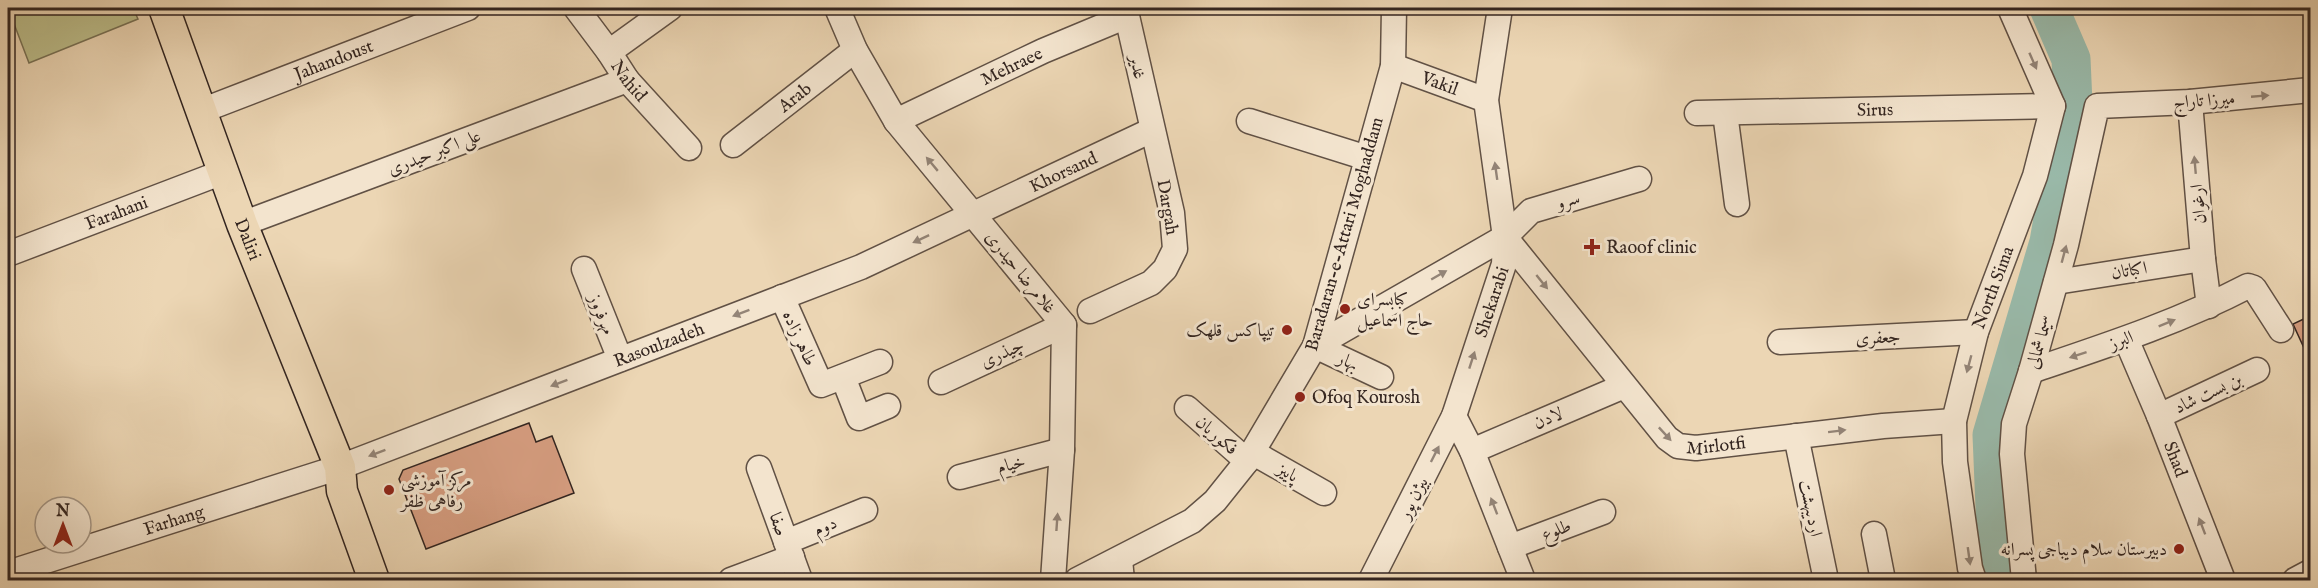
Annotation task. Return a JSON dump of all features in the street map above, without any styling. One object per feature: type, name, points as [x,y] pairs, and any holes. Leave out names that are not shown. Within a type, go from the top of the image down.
[{"type":"main road","name":"Daliri","points":[[164,8],[242,224],[340,467],[342,491],[374,580]]},
{"type":"main road","name":"Daliri","points":[[340,467],[357,482],[393,580]]},
{"type":"street","name":"Jahandoust","points":[[201,111],[468,8]]},
{"type":"street","name":"Nahid","points":[[576,8],[627,80],[689,148]]},
{"type":"street","points":[[609,52],[670,8]]},
{"type":"street","name":"غلامرضا حیدری","points":[[837,8],[855,50],[896,121],[1064,325],[1062,450],[1053,580]]},
{"type":"street","name":"Baradaran-e-Attari Moghaddam","points":[[1077,580],[1121,570],[1192,521],[1215,501],[1250,456],[1315,346],[1393,66],[1394,8]]},
{"type":"street","name":"Shekarabi","points":[[1454,416],[1504,264],[1505,237],[1486,100],[1500,8]]},
{"type":"street","points":[[2010,8],[2053,106]]},
{"type":"street","name":"Mehraee","points":[[896,121],[1124,12]]},
{"type":"street","name":"غدیر","points":[[1124,12],[1152,130]]},
{"type":"street","name":"Arab","points":[[733,145],[855,50]]},
{"type":"street","name":"Vakil","points":[[1393,66],[1486,100]]},
{"type":"street","name":"علی اکبر حیدری","points":[[242,224],[627,80]]},
{"type":"street","name":"میرزا تاراج","points":[[2097,106],[2190,102],[2310,90]]},
{"type":"street","name":"ارغوان","points":[[2190,102],[2209,306]]},
{"type":"street","name":"Sirus","points":[[1697,113],[2053,106]]},
{"type":"street","name":"North Sima","points":[[1974,580],[1955,462],[1954,421],[1976,332],[2035,176],[2053,106]]},
{"type":"street","name":"سیما شمالی","points":[[2024,580],[2012,454],[2014,424],[2066,245],[2097,106]]},
{"type":"street","points":[[1725,113],[1737,204]]},
{"type":"street","points":[[1249,121],[1366,158]]},
{"type":"street","name":"Khorsand","points":[[974,214],[1152,130]]},
{"type":"street","name":"Dargah","points":[[1090,311],[1151,283],[1165,269],[1175,249],[1172,213],[1152,130]]},
{"type":"street","name":"Farahani","points":[[8,254],[223,172]]},
{"type":"street","name":"سرو","points":[[1315,346],[1505,237],[1531,211],[1639,179]]},
{"type":"street","name":"Rasoulzadeh","points":[[340,467],[861,267],[974,214]]},
{"type":"street","name":"Mirlotfi","points":[[1505,237],[1667,438],[1678,446],[1696,448],[1883,426],[1954,421]]},
{"type":"street","name":"اکباتان","points":[[2056,282],[2203,259]]},
{"type":"street","name":"مهرفروز","points":[[584,269],[620,359]]},
{"type":"street","name":"البرز","points":[[2031,371],[2126,339],[2209,306],[2248,286],[2251,286],[2281,330]]},
{"type":"street","name":"طاهر زاده","points":[[782,297],[821,385],[880,362]]},
{"type":"street","name":"چیذری","points":[[941,382],[1064,325]]},
{"type":"street","name":"جعفری","points":[[1780,342],[1976,332]]},
{"type":"street","name":"Shad","points":[[2126,339],[2159,416],[2223,580]]},
{"type":"street","name":"بهار","points":[[1315,346],[1381,377]]},
{"type":"street","name":"بن بست شاد","points":[[2159,416],[2257,370]]},
{"type":"street","points":[[843,377],[859,418],[888,406]]},
{"type":"street","name":"لادن","points":[[1473,451],[1624,386]]},
{"type":"street","name":"فکوریان","points":[[1187,408],[1250,456]]},
{"type":"street","points":[[1454,416],[1473,451],[1523,580]]},
{"type":"street","name":"بیژن پور","points":[[1371,580],[1454,416]]},
{"type":"street","name":"اردیبهشت","points":[[1796,436],[1826,580]]},
{"type":"street","name":"خیام","points":[[960,477],[1062,450]]},
{"type":"street","name":"پاییز","points":[[1250,456],[1324,493]]},
{"type":"street","name":"Farhang","points":[[8,573],[340,467]]},
{"type":"street","name":"صفا","points":[[759,468],[800,580]]},
{"type":"street","name":"دوم","points":[[731,580],[865,510]]},
{"type":"street","name":"طلوع","points":[[1510,547],[1603,512]]},
{"type":"street","points":[[1874,534],[1883,580]]},
{"type":"street","points":[[2295,580],[2310,572]]},
{"type":"green space","points":[[8,8],[133,8],[138,19],[29,63]]},
{"type":"building","points":[[2310,316],[2310,361],[2293,324]]},
{"type":"building","points":[[529,423],[536,442],[552,436],[574,493],[426,549],[399,479],[403,470]]},
{"type":"waterway","points":[[1998,580],[1992,435],[2049,242],[2073,103],[2071,59],[2049,8]]},
{"type":"place","name":"Raoof clinic","points":[[1592,247]]},
{"type":"place","name":"کبابسرای حاج اسماعیل","points":[[1345,309]]},
{"type":"place","name":"تیپاکس قلهک","points":[[1287,330]]},
{"type":"place","name":"Ofoq Kourosh","points":[[1300,397]]},
{"type":"place","name":"مرکز آموزشی رفاهی ظفر","points":[[389,490]]},
{"type":"place","name":"دبیرستان سلام دیباجی پسرانه","points":[[2179,549]]}]
